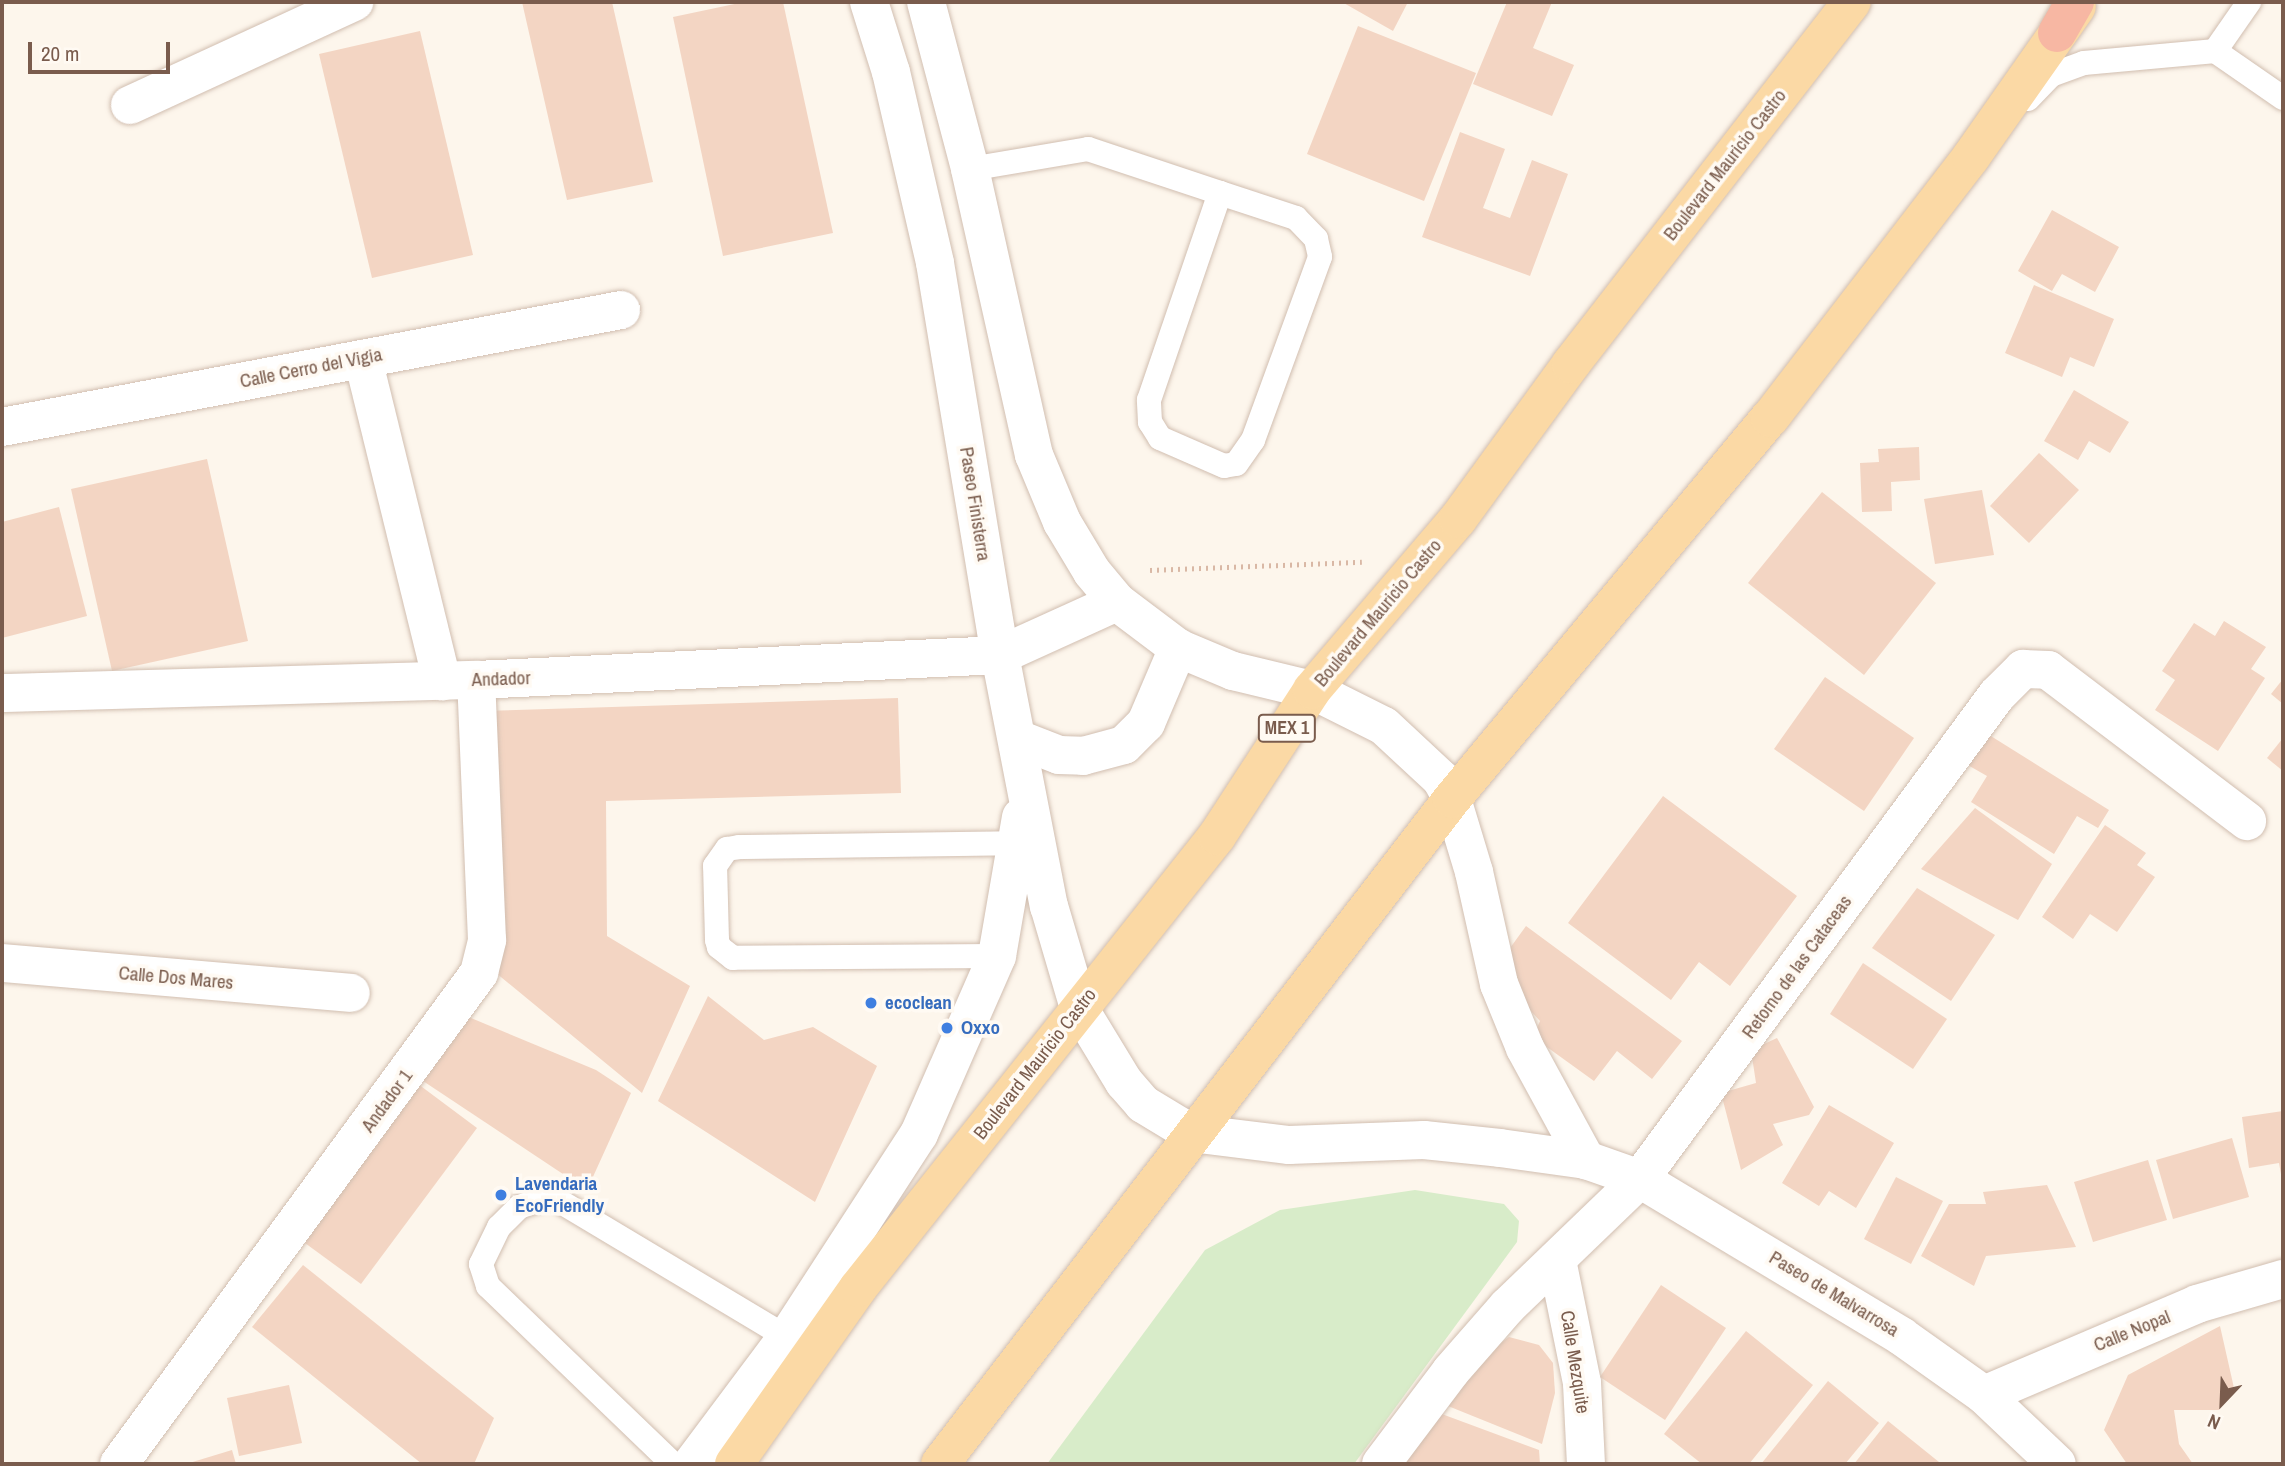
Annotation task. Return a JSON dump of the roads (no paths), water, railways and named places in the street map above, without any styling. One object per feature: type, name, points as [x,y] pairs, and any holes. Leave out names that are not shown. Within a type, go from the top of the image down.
[{"type":"main road","name":"Boulevard Mauricio Castro","points":[[734,1464],[858,1288],[1217,836],[1312,690],[1458,519],[1580,353],[1852,2]]},
{"type":"main road","points":[[940,1464],[1191,1133],[1452,799],[1770,418],[1971,157],[2066,18],[2081,2]]},
{"type":"street","points":[[131,105],[354,2]]},
{"type":"street","name":"Paseo Finisterra","points":[[869,2],[891,72],[932,251],[1000,655],[1049,906],[1079,1008],[1136,1097],[1162,1118],[1191,1133]]},
{"type":"street","points":[[926,2],[970,169],[1034,455],[1045,488],[1092,572],[1117,602],[1178,648],[1233,671],[1312,690],[1384,726],[1441,779],[1452,799],[1499,984],[1525,1048],[1586,1160]]},
{"type":"street","name":"Calle Cerro del Vigia","points":[[2,427],[621,310]]},
{"type":"street","name":"Andador 1","points":[[119,1464],[479,973],[487,940],[459,680],[363,359]]},
{"type":"street","points":[[1000,655],[1117,602]]},
{"type":"street","points":[[1018,739],[1059,755],[1083,757],[1125,745],[1146,723],[1178,648]]},
{"type":"street","name":"Andador","points":[[2,693],[459,680],[1000,655]]},
{"type":"street","name":"Retorno de las Cataceas","points":[[1381,1464],[1451,1371],[1508,1306],[1640,1179],[1997,695],[2023,669],[2048,670],[2247,821]]},
{"type":"street","points":[[692,1464],[787,1337],[919,1134],[997,956],[1026,788]]},
{"type":"street","name":"Calle Dos Mares","points":[[2,963],[351,993]]},
{"type":"street","name":"Paseo de Malvarrosa","points":[[1191,1133],[1289,1145],[1424,1140],[1586,1160],[1640,1179],[1901,1335],[1984,1395],[2057,1464]]},
{"type":"street","name":"Calle Mezquite","points":[[1557,1260],[1582,1383],[1586,1464]]},
{"type":"street","name":"Calle Nopal","points":[[1984,1395],[2197,1304],[2283,1279]]},
{"type":"lane","points":[[2215,51],[2249,2]]},
{"type":"lane","points":[[1971,157],[2052,75],[2096,61],[2215,51],[2283,98]]},
{"type":"lane","points":[[970,169],[1088,149],[1296,218],[1316,239],[1320,257],[1253,440],[1236,464],[1224,466],[1160,438],[1150,422],[1149,400],[1220,193]]},
{"type":"lane","points":[[997,956],[733,958],[719,947],[716,940],[715,866],[727,849],[739,847],[1018,843]]},
{"type":"lane","points":[[673,1464],[488,1286],[481,1264],[499,1227],[519,1206],[551,1196],[787,1337]]},
{"type":"place","name":"ecoclean","points":[[871,1003]]},
{"type":"place","name":"Oxxo","points":[[947,1028]]},
{"type":"place","name":"Lavendaria EcoFriendly","points":[[501,1195]]}]
